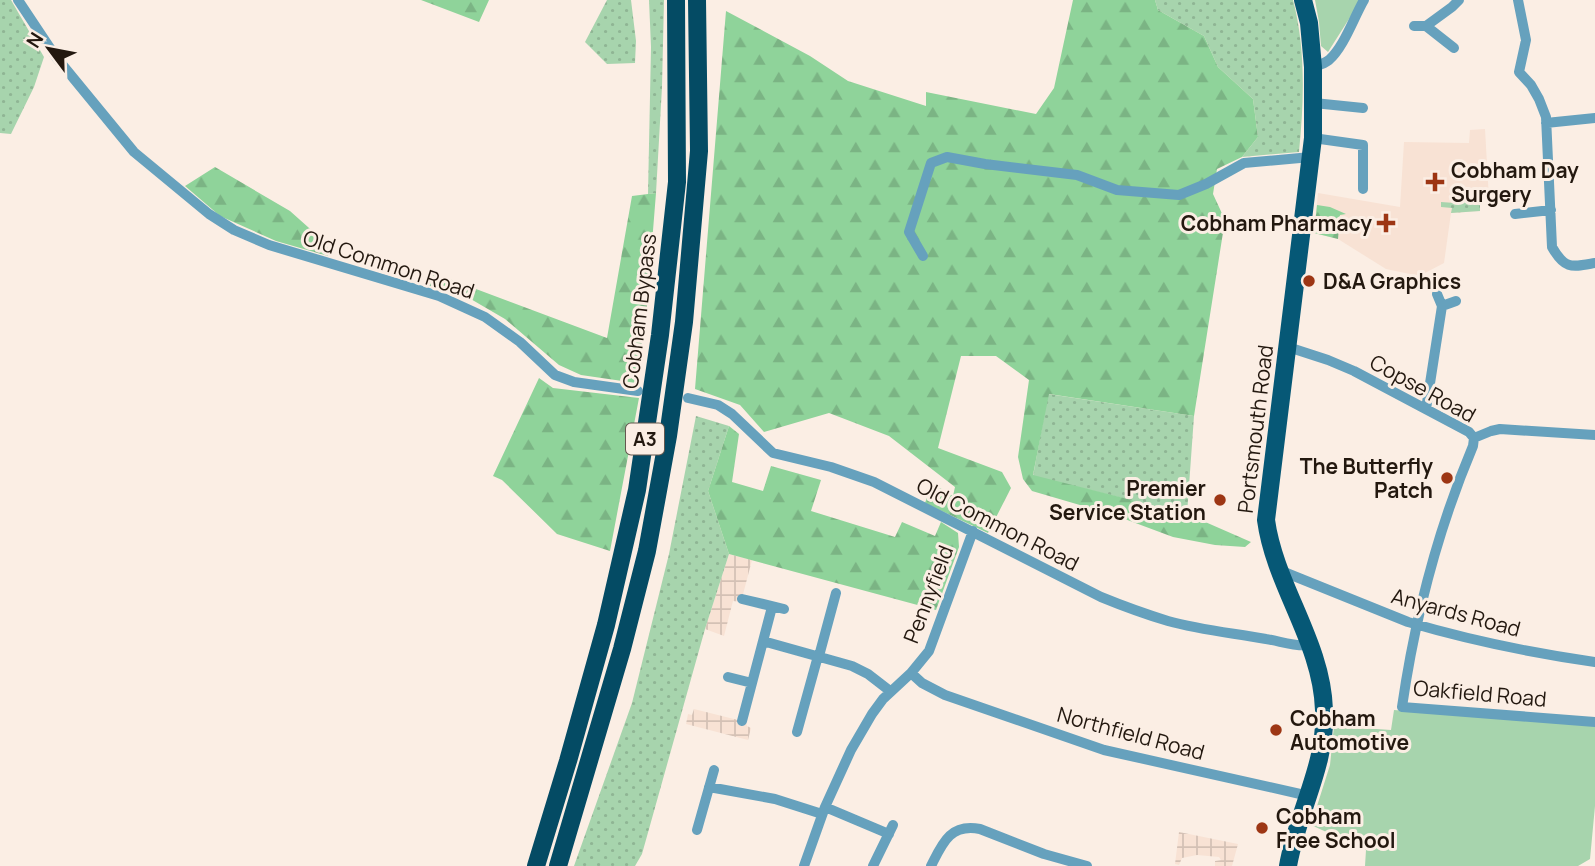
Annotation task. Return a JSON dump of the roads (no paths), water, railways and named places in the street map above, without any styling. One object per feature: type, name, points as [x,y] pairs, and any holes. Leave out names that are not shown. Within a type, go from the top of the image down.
[{"type":"highway","name":"Cobham Bypass","points":[[536,866],[606,625],[637,491],[660,335],[677,182],[676,0]]},
{"type":"highway","name":"Cobham Bypass","points":[[558,866],[622,649],[647,551],[668,436],[684,322],[699,151],[697,0]]},
{"type":"main road","name":"Portsmouth Road","points":[[1288,866],[1322,751],[1325,712],[1320,678],[1279,570],[1269,537],[1266,511],[1313,138],[1313,67],[1309,23],[1303,0]]},
{"type":"street","name":"Old Common Road","points":[[18,0],[56,57],[134,152],[209,214],[234,230],[269,245],[439,296],[485,317],[520,342],[555,374],[574,382],[638,391]]},
{"type":"street","points":[[1313,67],[1324,64],[1331,58],[1364,0]]},
{"type":"street","points":[[1414,26],[1426,26],[1459,0]]},
{"type":"street","points":[[1518,0],[1526,40],[1519,72],[1539,99],[1546,123],[1552,247],[1560,261],[1571,267],[1595,263]]},
{"type":"street","points":[[1426,26],[1454,48]]},
{"type":"street","points":[[1314,103],[1363,108]]},
{"type":"street","points":[[1546,123],[1595,118]]},
{"type":"street","points":[[1313,138],[1363,145],[1363,189]]},
{"type":"street","points":[[923,256],[909,232],[931,163],[947,157],[1077,175],[1116,190],[1180,194],[1206,184],[1244,163],[1311,157]]},
{"type":"street","points":[[1516,214],[1551,210]]},
{"type":"street","points":[[1426,409],[1442,306],[1437,294]]},
{"type":"street","points":[[1442,306],[1456,301]]},
{"type":"street","name":"Copse Road","points":[[1288,347],[1354,371],[1469,432],[1474,438],[1441,532],[1416,625]]},
{"type":"street","name":"Old Common Road","points":[[688,398],[726,409],[743,422],[773,453],[831,467],[874,482],[1082,588],[1137,611],[1205,629],[1301,646],[1309,645]]},
{"type":"street","points":[[1474,438],[1500,429],[1595,435]]},
{"type":"street","name":"Pennyfield","points":[[804,866],[824,810],[864,727],[890,691],[923,660],[933,642],[973,531]]},
{"type":"street","name":"Anyards Road","points":[[1279,570],[1416,625],[1485,642],[1595,662]]},
{"type":"street","points":[[1290,596],[1311,583]]},
{"type":"street","points":[[797,732],[836,593]]},
{"type":"street","points":[[741,598],[778,608],[764,641],[742,721]]},
{"type":"street","points":[[816,616],[829,620]]},
{"type":"street","name":"Oakfield Road","points":[[1416,625],[1402,707],[1595,722]]},
{"type":"street","points":[[764,641],[844,662],[860,669],[890,691]]},
{"type":"street","name":"Northfield Road","points":[[911,673],[922,683],[945,695],[1104,750],[1309,796]]},
{"type":"street","points":[[728,677],[752,683]]},
{"type":"street","points":[[697,830],[713,770]]},
{"type":"street","points":[[709,787],[824,810],[891,829],[873,866]]},
{"type":"street","points":[[931,866],[947,838],[960,829],[970,827],[1044,855],[1087,866]]},
{"type":"place","name":"Cobham Day Surgery","points":[[1435,182]]},
{"type":"place","name":"Cobham Pharmacy","points":[[1386,223]]},
{"type":"place","name":"D&A Graphics","points":[[1309,281]]},
{"type":"place","name":"The Butterfly Patch","points":[[1447,478]]},
{"type":"place","name":"Premier Service Station","points":[[1220,500]]},
{"type":"place","name":"Cobham Automotive","points":[[1276,730]]},
{"type":"place","name":"Cobham Free School","points":[[1262,828]]}]
